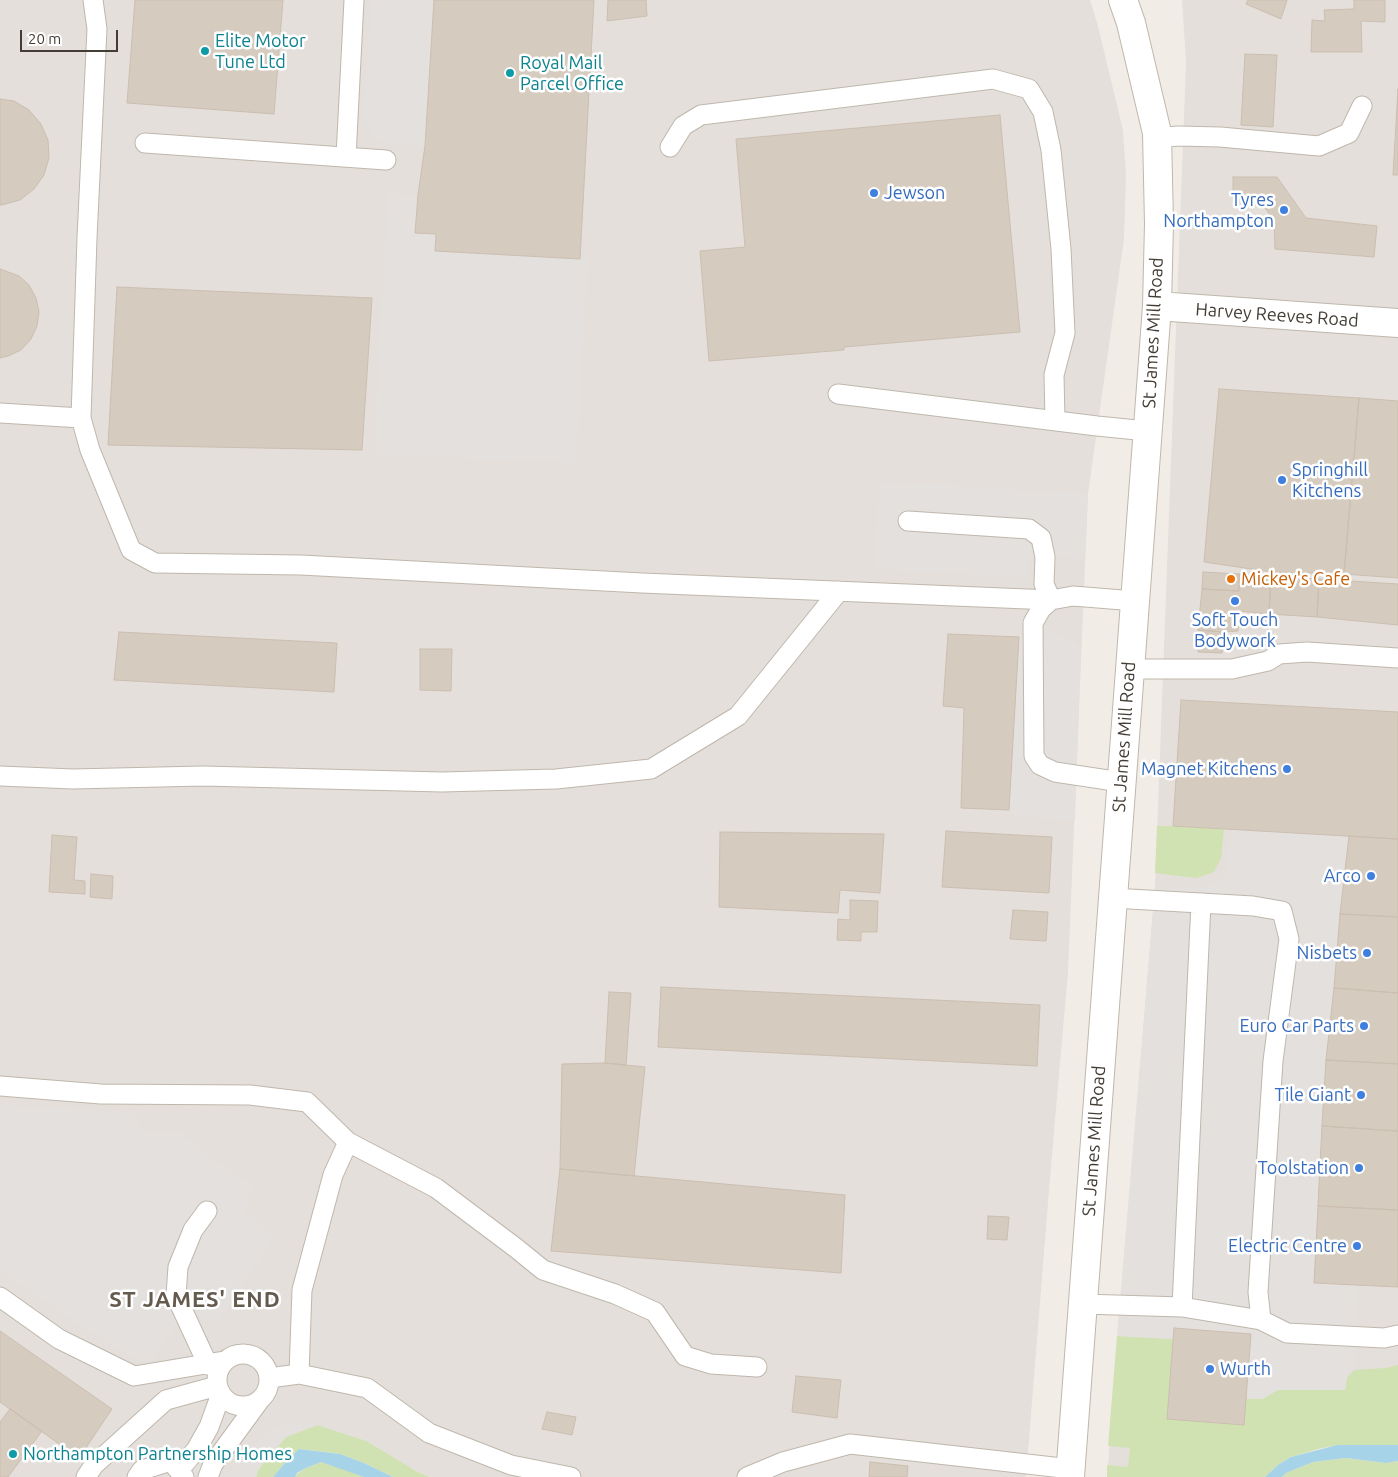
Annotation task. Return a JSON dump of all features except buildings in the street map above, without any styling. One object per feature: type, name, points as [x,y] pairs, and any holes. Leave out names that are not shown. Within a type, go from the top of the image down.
[{"type":"street","name":"St James Mill Road","points":[[1070,1473],[1157,306],[1159,224],[1157,138],[1131,24],[1123,0]]},
{"type":"street","name":"Harvey Reeves Road","points":[[1157,306],[1398,323]]},
{"type":"lane","points":[[93,0],[97,29],[81,418],[90,450],[131,550],[155,563],[301,565],[642,583],[1051,600],[1073,596],[1135,601]]},
{"type":"lane","points":[[346,157],[354,0]]},
{"type":"lane","points":[[670,147],[683,126],[701,116],[993,78],[1028,89],[1043,112],[1051,150],[1061,249],[1065,333],[1054,375],[1055,421]]},
{"type":"lane","points":[[1157,138],[1178,136],[1220,137],[1319,146],[1349,133],[1362,106]]},
{"type":"lane","points":[[145,143],[386,160]]},
{"type":"lane","points":[[838,394],[1147,431]]},
{"type":"lane","points":[[0,413],[81,418]]},
{"type":"lane","points":[[908,521],[1029,529],[1041,538],[1045,557],[1044,584],[1051,600]]},
{"type":"lane","points":[[0,776],[73,779],[203,776],[442,782],[556,779],[651,769],[738,716],[839,591]]},
{"type":"lane","points":[[1051,600],[1042,609],[1033,623],[1034,756],[1040,765],[1055,772],[1121,782]]},
{"type":"lane","points":[[1129,669],[1232,668],[1268,661],[1279,654],[1307,652],[1398,658]]},
{"type":"lane","points":[[1112,898],[1253,906],[1282,911],[1288,939],[1273,1061],[1258,1292],[1260,1320]]},
{"type":"lane","points":[[1182,1307],[1202,903]]},
{"type":"lane","points":[[0,1086],[100,1094],[250,1095],[307,1102],[348,1142],[436,1188],[543,1270],[615,1294],[655,1312],[685,1356],[711,1364],[757,1367]]},
{"type":"lane","points":[[299,1374],[302,1290],[333,1175],[348,1142]]},
{"type":"lane","points":[[137,1477],[142,1470],[171,1461],[181,1474],[209,1427],[219,1390],[217,1377],[219,1369],[176,1296],[178,1266],[193,1230],[207,1211]]},
{"type":"lane","points":[[0,1297],[59,1339],[134,1376],[216,1363],[239,1354],[256,1357],[263,1362],[269,1378],[268,1387],[213,1464],[208,1477]]},
{"type":"lane","points":[[1082,1304],[1182,1307],[1260,1320],[1287,1333],[1384,1338],[1398,1335]]},
{"type":"lane","points":[[269,1378],[299,1374],[366,1388],[429,1433],[511,1465],[571,1477]]},
{"type":"lane","points":[[219,1390],[226,1400],[234,1404],[242,1406],[251,1405],[259,1401]]},
{"type":"lane","points":[[86,1477],[94,1465],[166,1400],[219,1390]]},
{"type":"lane","points":[[747,1477],[782,1462],[850,1444],[1070,1473]]},
{"type":"shaded area","points":[[0,0],[1090,0],[1123,130],[1126,175],[1124,239],[1088,494],[1068,972],[1026,1477],[430,1477],[317,1425],[258,1470],[256,1477],[0,1477]]},
{"type":"shaded area","points":[[371,0],[434,0],[425,146],[390,143],[373,137],[364,120]]},
{"type":"shaded area","points":[[1182,0],[1398,0],[1398,1399],[1107,1477],[1155,886],[1186,62]]},
{"type":"shaded area","points":[[388,193],[418,195],[415,233],[436,234],[436,251],[580,259],[588,253],[576,463],[374,454]]},
{"type":"shaded area","points":[[879,481],[1088,494],[1085,559],[1027,556],[1026,577],[876,569]]},
{"type":"shaded area","points":[[1057,633],[1075,643],[1081,649],[1075,820],[1014,816],[1009,810],[1019,637],[1033,634]]},
{"type":"shaded area","points":[[1232,829],[1349,836],[1326,1060],[1314,1283],[1357,1285],[1354,1370],[1347,1377],[1345,1390],[1278,1390],[1262,1399],[1246,1399],[1251,1334],[1174,1328],[1173,1339],[1117,1336],[1155,886],[1202,888],[1216,884],[1225,873]]},
{"type":"shaded area","points":[[0,1105],[137,1113],[138,1130],[180,1131],[211,1159],[252,1183],[245,1212],[276,1235],[217,1323],[186,1313],[148,1366],[85,1329],[0,1271]]},
{"type":"shaded area","points":[[293,1424],[317,1425],[286,1437],[258,1470],[256,1477],[223,1477],[270,1430],[277,1426]]},
{"type":"shaded area","points":[[166,1445],[181,1445],[223,1477],[117,1477],[151,1450]]},
{"type":"green space","points":[[1157,826],[1224,829],[1221,858],[1214,872],[1196,878],[1155,873]]},
{"type":"green space","points":[[1117,1336],[1173,1339],[1168,1419],[1244,1425],[1246,1399],[1262,1399],[1278,1390],[1345,1390],[1347,1377],[1354,1370],[1386,1368],[1398,1365],[1398,1445],[1337,1445],[1318,1449],[1291,1457],[1278,1465],[1265,1477],[1107,1477],[1107,1465],[1128,1467],[1130,1448],[1108,1446]]},
{"type":"green space","points":[[317,1425],[366,1441],[416,1471],[430,1477],[393,1477],[340,1454],[300,1449],[273,1477],[256,1477],[258,1470],[286,1437]]},
{"type":"green space","points":[[1346,1458],[1386,1463],[1398,1461],[1398,1477],[1282,1477],[1286,1473],[1313,1462]]},
{"type":"green space","points":[[321,1462],[364,1477],[295,1477],[306,1468]]},
{"type":"water","points":[[1337,1445],[1398,1445],[1398,1461],[1386,1463],[1346,1458],[1313,1462],[1286,1473],[1282,1477],[1265,1477],[1278,1465],[1291,1457]]},
{"type":"water","points":[[299,1449],[340,1454],[393,1477],[364,1477],[321,1462],[297,1473],[295,1477],[273,1477]]},
{"type":"place","name":"Elite Motor Tune Ltd","points":[[205,51]]},
{"type":"place","name":"Royal Mail Parcel Office","points":[[510,73]]},
{"type":"place","name":"Jewson","points":[[874,193]]},
{"type":"place","name":"Tyres Northampton","points":[[1284,210]]},
{"type":"place","name":"Springhill Kitchens","points":[[1282,480]]},
{"type":"place","name":"Mickey's Cafe","points":[[1231,579]]},
{"type":"place","name":"Soft Touch Bodywork","points":[[1235,601]]},
{"type":"place","name":"Magnet Kitchens","points":[[1287,769]]},
{"type":"place","name":"Arco","points":[[1371,876]]},
{"type":"place","name":"Nisbets","points":[[1367,953]]},
{"type":"place","name":"Euro Car Parts","points":[[1364,1026]]},
{"type":"place","name":"Tile Giant","points":[[1361,1095]]},
{"type":"place","name":"Toolstation","points":[[1359,1168]]},
{"type":"place","name":"Electric Centre","points":[[1357,1246]]},
{"type":"place","name":"Wurth","points":[[1210,1369]]},
{"type":"place","name":"Northampton Partnership Homes","points":[[13,1454]]},
{"type":"district","name":"ST JAMES' END","points":[[195,1300]]}]
